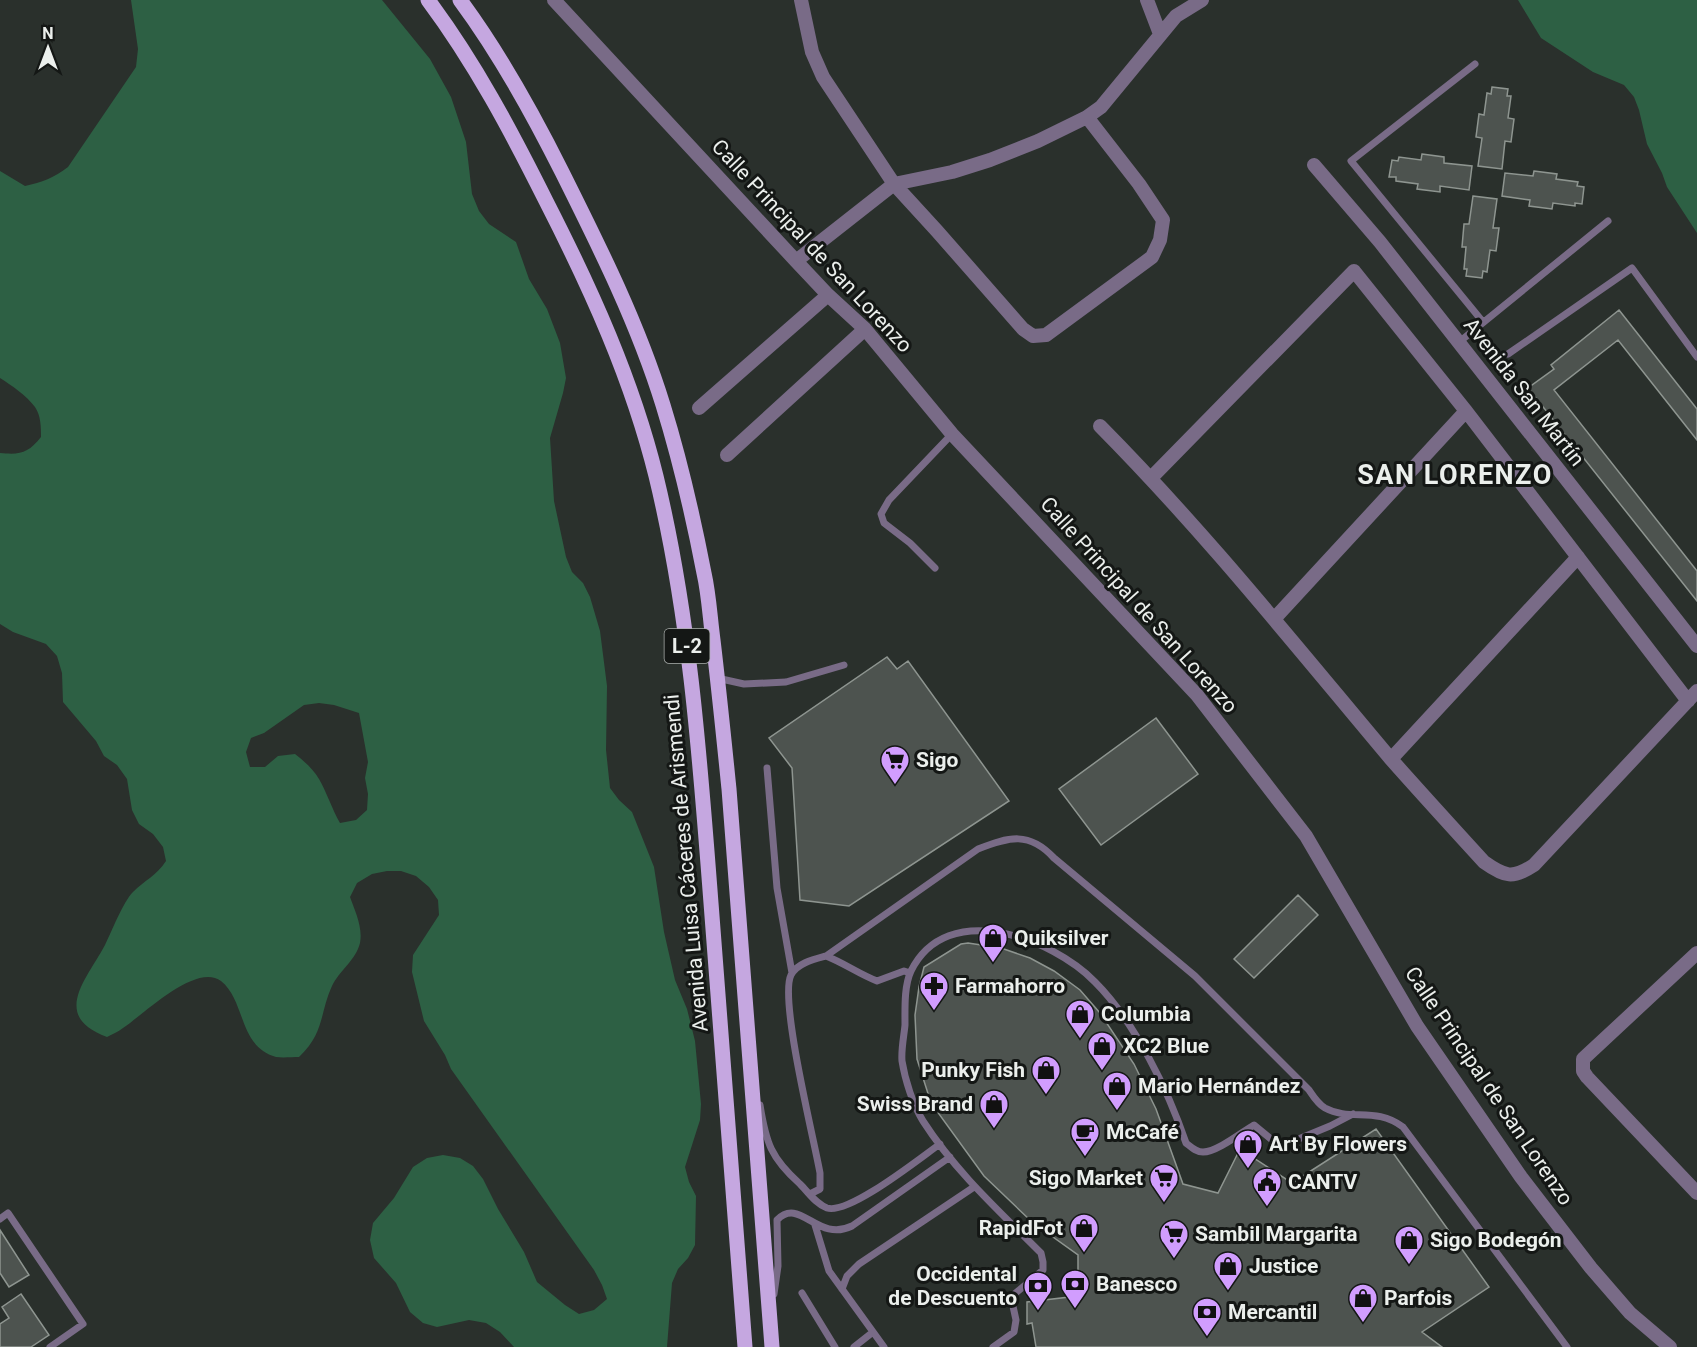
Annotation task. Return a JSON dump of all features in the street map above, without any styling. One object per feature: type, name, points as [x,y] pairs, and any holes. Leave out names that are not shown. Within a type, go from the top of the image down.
[{"type":"main road","name":"Avenida Luisa Cáceres de Arismendi","points":[[428,0],[456,38],[513,133],[570,247],[620,360],[638,412],[655,474],[679,580],[696,722],[745,1347]]},
{"type":"main road","name":"L-2","points":[[460,0],[499,57],[536,121],[622,296],[666,415],[696,533],[705,575],[729,789],[771,1347]]},
{"type":"street","name":"Calle Principal de San Lorenzo","points":[[554,0],[828,295],[865,329],[952,435],[1197,695],[1306,836],[1417,1026],[1521,1177],[1591,1268],[1630,1313],[1670,1347]]},
{"type":"street","points":[[801,0],[812,52],[823,77],[894,184],[1023,329],[1033,336],[1046,334],[1152,257],[1160,240],[1163,220],[1139,184],[1087,117]]},
{"type":"street","points":[[1147,0],[1160,34]]},
{"type":"street","points":[[796,261],[894,184],[952,172],[990,160],[1038,141],[1087,117],[1101,107],[1176,15],[1202,0]]},
{"type":"street","name":"Avenida San Martín","points":[[1314,165],[1380,242],[1697,646]]},
{"type":"street","points":[[1100,426],[1151,478],[1275,618],[1391,759],[1484,862],[1497,872],[1509,876],[1522,873],[1534,865],[1692,696],[1578,557],[1466,411],[1354,272],[1151,478]]},
{"type":"street","points":[[699,408],[828,295]]},
{"type":"street","points":[[727,455],[865,329]]},
{"type":"street","points":[[1275,618],[1466,411]]},
{"type":"street","points":[[1391,759],[1578,557]]},
{"type":"street","points":[[1697,953],[1583,1059],[1583,1071],[1587,1077],[1697,1193]]},
{"type":"lane","points":[[1475,64],[1351,161],[1483,322]]},
{"type":"lane","points":[[1458,343],[1608,221]]},
{"type":"lane","points":[[1508,354],[1632,268],[1697,357]]},
{"type":"lane","points":[[935,568],[910,543],[884,523],[881,514],[888,500],[952,435]]},
{"type":"lane","points":[[717,678],[744,684],[786,682],[844,665]]},
{"type":"lane","points":[[767,768],[777,888],[792,973],[788,986],[791,1022],[820,1173],[820,1189],[810,1194]]},
{"type":"lane","points":[[792,973],[810,960],[826,956],[978,849],[1002,840],[1023,838],[1043,846],[1054,858],[1195,976],[1309,1090],[1322,1107],[1336,1112],[1380,1115],[1393,1119],[1403,1127],[1567,1347]]},
{"type":"lane","points":[[993,1347],[1014,1332],[1016,1320],[1011,1297],[1043,1270],[1043,1262],[1041,1253],[974,1187],[950,1157],[922,1120],[908,1086],[902,1060],[905,1003],[910,973],[921,955],[936,942],[947,935],[960,932],[981,931],[1012,935],[1040,944],[1075,963],[1097,983],[1145,1050],[1160,1078],[1186,1143],[1193,1149],[1204,1152],[1212,1149],[1254,1125],[1269,1138],[1284,1145],[1353,1114]]},
{"type":"lane","points":[[826,956],[877,981],[904,971],[910,973]]},
{"type":"lane","points":[[744,984],[767,1141],[786,1172],[820,1205],[830,1209],[842,1208],[858,1201],[940,1143]]},
{"type":"lane","points":[[770,1320],[778,1266],[777,1220],[783,1214],[790,1212],[801,1214],[815,1225],[841,1231],[852,1226],[950,1157]]},
{"type":"lane","points":[[842,1289],[847,1276],[859,1264],[974,1187]]},
{"type":"lane","points":[[0,1219],[8,1213],[83,1324],[50,1347]]},
{"type":"lane","points":[[815,1225],[829,1271],[884,1347]]},
{"type":"lane","points":[[802,1293],[835,1347]]},
{"type":"lane","points":[[854,1347],[873,1332]]},
{"type":"green space","points":[[131,0],[382,0],[430,59],[451,97],[466,142],[472,194],[479,211],[489,224],[516,242],[529,279],[547,309],[560,343],[566,378],[550,438],[554,501],[566,557],[572,572],[583,583],[590,597],[600,631],[607,686],[606,750],[610,788],[632,812],[654,867],[664,932],[675,980],[687,1009],[695,1041],[701,1104],[700,1120],[685,1167],[696,1196],[695,1245],[688,1258],[678,1269],[672,1283],[667,1347],[514,1347],[500,1332],[486,1323],[469,1320],[437,1327],[423,1323],[410,1312],[396,1283],[374,1258],[370,1240],[373,1223],[394,1198],[413,1167],[427,1158],[443,1155],[460,1158],[473,1166],[483,1179],[524,1252],[537,1282],[579,1314],[594,1310],[607,1299],[594,1270],[451,1069],[424,1021],[412,972],[413,955],[439,915],[438,900],[429,887],[416,876],[401,871],[387,871],[372,874],[357,883],[350,897],[361,937],[358,949],[332,986],[317,1031],[299,1057],[276,1057],[255,1043],[248,1033],[229,990],[221,981],[210,977],[198,978],[170,992],[107,1037],[90,1028],[80,1019],[77,1008],[78,996],[122,909],[133,892],[166,861],[163,847],[153,834],[139,824],[132,810],[127,779],[117,765],[104,756],[96,741],[63,702],[62,673],[57,656],[46,644],[13,632],[0,624],[0,453],[24,452],[32,447],[41,437],[41,425],[35,407],[14,387],[0,378],[0,171],[25,186],[48,179],[68,167],[136,67],[138,49]],"holes":[[[319,703],[359,713],[368,762],[365,778],[368,794],[367,810],[356,820],[340,823],[317,775],[295,754],[278,756],[265,767],[250,767],[246,752],[251,738],[264,733],[304,705]]]},
{"type":"green space","points":[[1518,0],[1697,0],[1697,233],[1667,187],[1647,144],[1634,97],[1624,85],[1593,72],[1541,38]]},
{"type":"building","points":[[1492,87],[1508,89],[1507,96],[1511,96],[1508,118],[1514,119],[1511,142],[1505,141],[1502,169],[1478,166],[1482,138],[1476,137],[1479,114],[1484,115],[1487,93],[1491,94]]},
{"type":"building","points":[[1422,154],[1444,157],[1444,163],[1472,166],[1469,190],[1440,186],[1440,192],[1417,189],[1418,184],[1396,181],[1396,177],[1389,177],[1392,160],[1398,161],[1399,157],[1421,160]]},
{"type":"building","points":[[1534,171],[1557,174],[1556,179],[1578,182],[1577,186],[1584,187],[1582,204],[1575,203],[1575,206],[1553,203],[1552,209],[1529,206],[1530,200],[1502,196],[1505,173],[1533,176]]},
{"type":"building","points":[[1473,196],[1497,199],[1493,228],[1499,228],[1496,251],[1490,250],[1487,272],[1483,271],[1482,278],[1466,276],[1467,269],[1464,269],[1466,247],[1462,247],[1464,224],[1469,224]]},
{"type":"building","points":[[1619,310],[1697,409],[1697,440],[1618,340],[1554,390],[1697,571],[1697,601],[1528,388],[1554,369],[1551,365]]},
{"type":"building","name":"Sigo","points":[[887,657],[897,669],[908,661],[1009,801],[849,906],[800,900],[792,768],[769,738]]},
{"type":"building","points":[[1156,718],[1198,774],[1101,845],[1059,789]]},
{"type":"building","points":[[1298,895],[1318,915],[1254,978],[1234,959]]},
{"type":"building","points":[[961,944],[1001,948],[1030,958],[1054,971],[1080,990],[1100,1013],[1134,1064],[1156,1109],[1183,1184],[1218,1193],[1240,1149],[1292,1183],[1376,1129],[1489,1287],[1422,1332],[1442,1347],[1036,1347],[1032,1323],[1027,1324],[1027,1302],[1078,1296],[1078,1255],[1032,1222],[984,1176],[931,1103],[917,1059],[915,1015],[924,967]]},
{"type":"building","points":[[0,1230],[29,1275],[9,1287],[0,1273]]},
{"type":"building","points":[[21,1294],[49,1335],[31,1347],[0,1347],[0,1324],[9,1318],[2,1307]]},
{"type":"place","name":"Sigo","points":[[895,786]]},
{"type":"place","name":"Quiksilver","points":[[993,964]]},
{"type":"place","name":"Farmahorro","points":[[934,1012]]},
{"type":"place","name":"Columbia","points":[[1080,1040]]},
{"type":"place","name":"XC2 Blue","points":[[1102,1072]]},
{"type":"place","name":"Punky Fish","points":[[1046,1096]]},
{"type":"place","name":"Mario Hernández","points":[[1117,1112]]},
{"type":"place","name":"Swiss Brand","points":[[994,1130]]},
{"type":"place","name":"McCafé","points":[[1085,1158]]},
{"type":"place","name":"Art By Flowers","points":[[1248,1170]]},
{"type":"place","name":"Sigo Market","points":[[1164,1204]]},
{"type":"place","name":"CANTV","points":[[1267,1208]]},
{"type":"place","name":"RapidFot","points":[[1084,1254]]},
{"type":"place","name":"Sambil Margarita","points":[[1174,1260]]},
{"type":"place","name":"Sigo Bodegón","points":[[1409,1266]]},
{"type":"place","name":"Justice","points":[[1228,1292]]},
{"type":"place","name":"Banesco","points":[[1075,1310]]},
{"type":"place","name":"Occidental de Descuento","points":[[1038,1312]]},
{"type":"place","name":"Parfois","points":[[1363,1324]]},
{"type":"place","name":"Mercantil","points":[[1207,1338]]},
{"type":"district","name":"SAN LORENZO","points":[[1455,475]]}]
